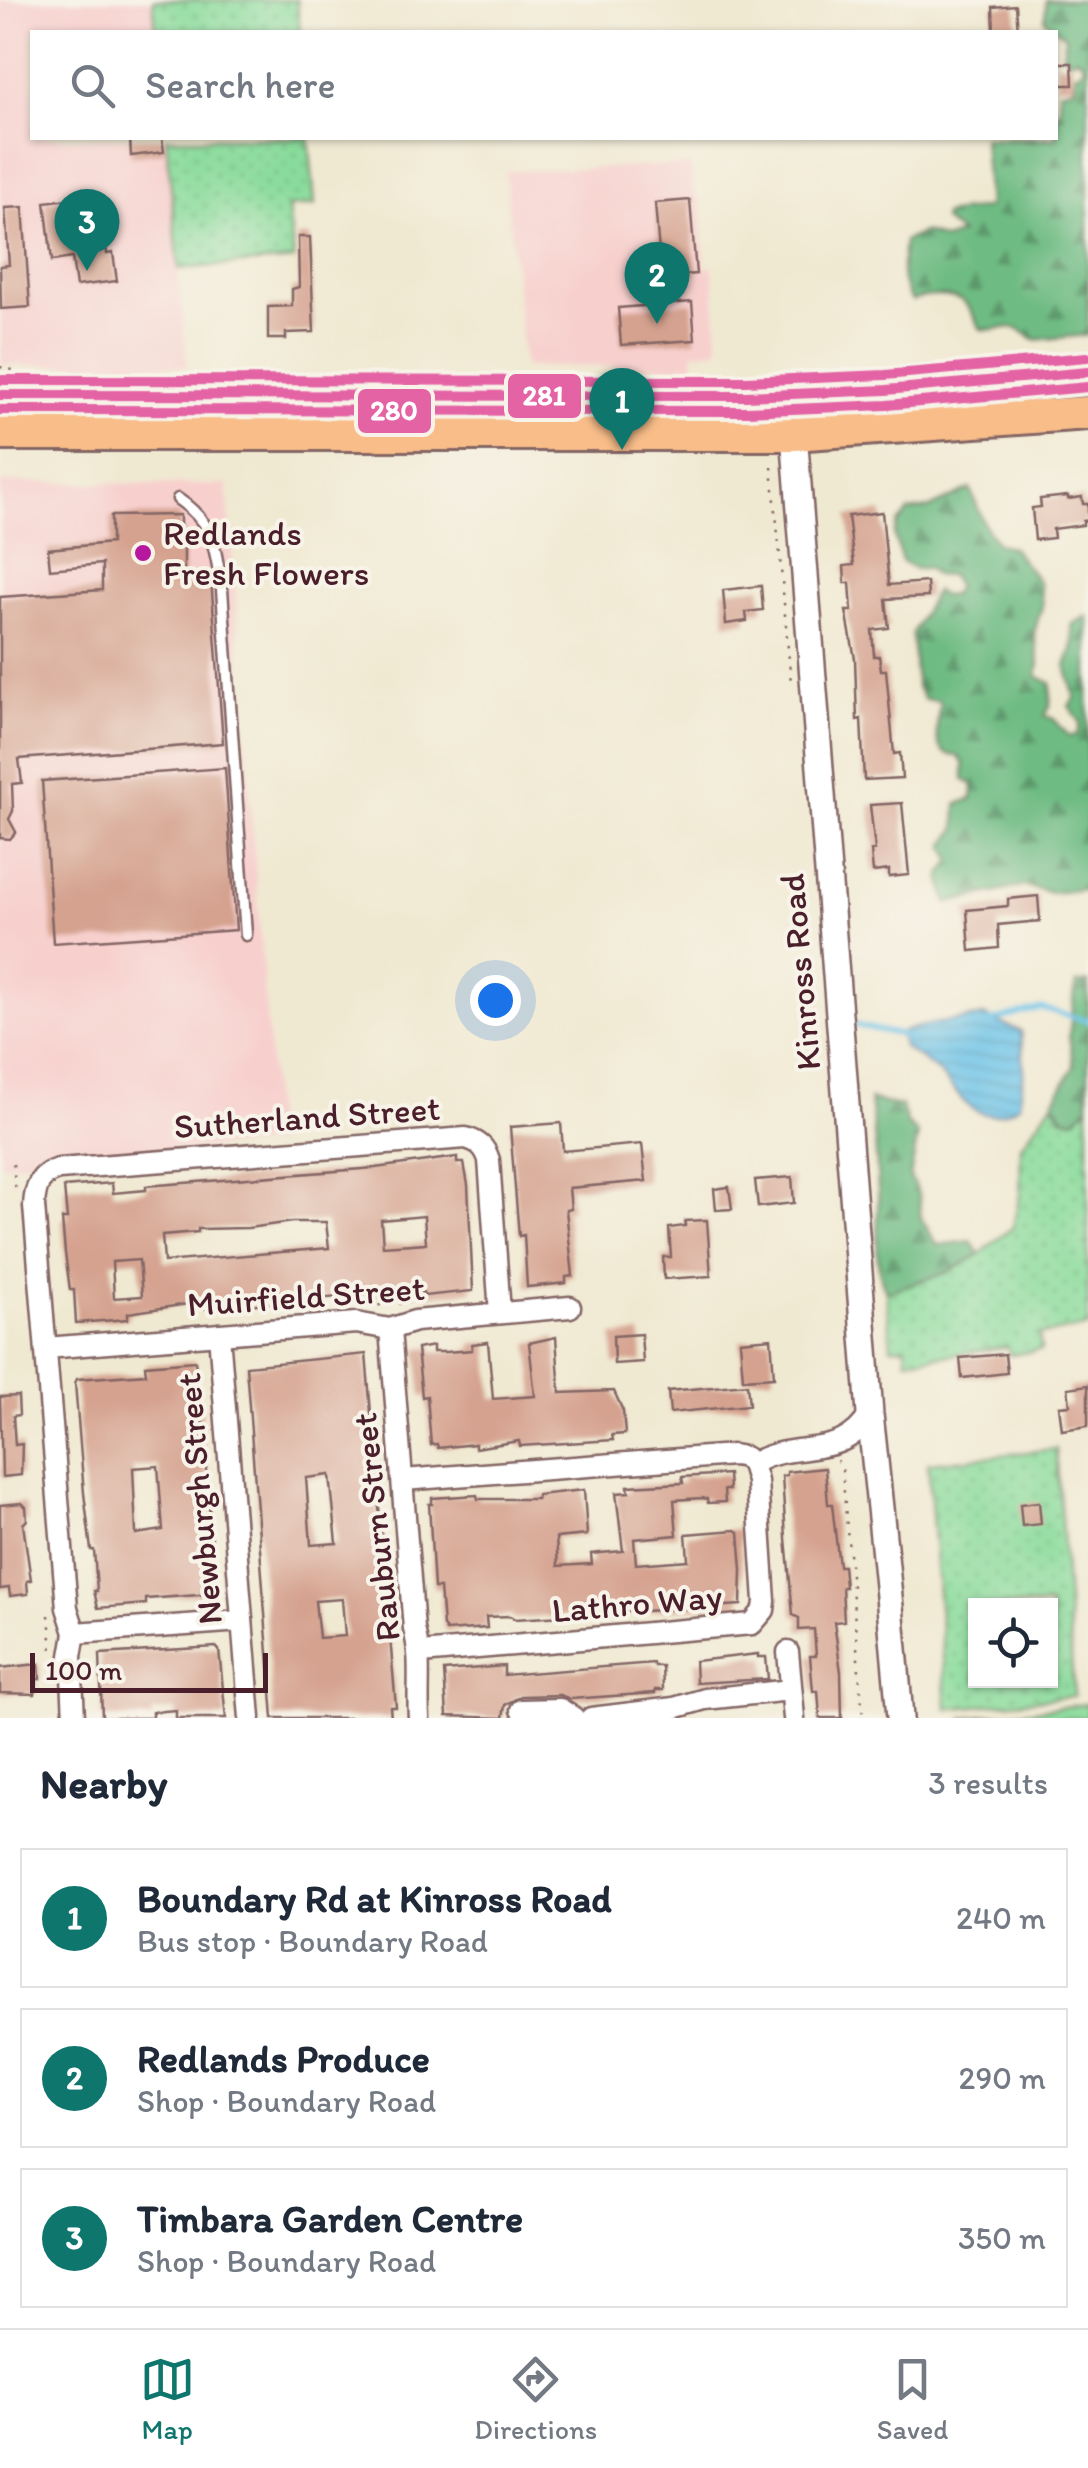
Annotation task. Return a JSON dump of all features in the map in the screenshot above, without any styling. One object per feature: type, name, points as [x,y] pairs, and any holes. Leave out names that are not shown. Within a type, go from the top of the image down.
[{"type":"highway","points":[[0,395],[790,394],[886,390],[1088,372]]},
{"type":"highway","points":[[0,434],[793,434],[1088,413]]},
{"type":"street","name":"Kinross Road","points":[[790,394],[870,1414],[900,1718]]},
{"type":"street","name":"Sutherland Street","points":[[46,1348],[35,1190],[49,1171],[60,1169],[466,1138],[486,1150],[488,1160],[500,1313]]},
{"type":"street","name":"Muirfield Street","points":[[46,1348],[356,1323],[390,1329],[415,1321],[570,1307]]},
{"type":"street","name":"Rauburn Street","points":[[390,1329],[414,1629],[421,1653],[417,1684],[420,1718]]},
{"type":"street","name":"Newburgh Street","points":[[219,1334],[250,1718]]},
{"type":"street","points":[[46,1348],[67,1608],[74,1633],[70,1656],[74,1718]]},
{"type":"street","points":[[833,1452],[858,1433],[870,1414]]},
{"type":"street","points":[[403,1480],[733,1455],[752,1464],[776,1452],[857,1454],[877,1478]]},
{"type":"street","name":"Lathro Way","points":[[421,1653],[752,1624],[764,1610],[765,1601],[757,1481],[752,1464]]},
{"type":"street","name":"Kinross Road","points":[[882,1544],[878,1566],[884,1718]]},
{"type":"street","points":[[74,1633],[242,1621]]},
{"type":"street","points":[[788,1652],[794,1718]]},
{"type":"street","points":[[591,1718],[679,1713],[704,1699],[791,1690]]},
{"type":"street","points":[[521,1710],[560,1709],[574,1718]]},
{"type":"lane","points":[[178,498],[199,513],[213,540],[222,589],[246,935]]},
{"type":"path","points":[[833,1452],[841,1464],[863,1718]]},
{"type":"shaded area","points":[[0,0],[153,0],[156,30],[30,30],[30,140],[166,140],[187,366],[1,365]]},
{"type":"shaded area","points":[[691,165],[692,188],[700,202],[705,267],[713,267],[719,350],[693,352],[694,366],[524,367],[505,171]]},
{"type":"shaded area","points":[[0,482],[227,485],[276,1143],[0,1164]]},
{"type":"green space","points":[[153,0],[297,0],[300,30],[156,30]]},
{"type":"green space","points":[[1046,0],[1088,0],[1088,335],[1034,340],[1013,328],[981,329],[968,307],[957,299],[937,296],[912,301],[903,280],[902,264],[904,241],[924,232],[945,240],[960,234],[943,220],[944,214],[988,207],[983,140],[1058,140],[1059,91],[1075,87],[1075,73],[1084,68],[1082,61],[1076,57],[1070,60],[1063,53],[1066,37],[1045,20]]},
{"type":"green space","points":[[166,140],[309,140],[315,205],[288,207],[294,260],[179,269]]},
{"type":"green space","points":[[970,489],[986,528],[997,543],[1012,548],[1039,582],[1042,606],[1034,633],[1037,676],[1051,683],[1050,706],[1045,716],[1054,719],[1069,736],[1077,735],[1081,723],[1069,706],[1075,698],[1066,666],[1073,646],[1072,624],[1088,616],[1088,889],[1052,893],[1024,886],[947,903],[941,876],[952,860],[945,846],[956,829],[957,804],[972,799],[973,785],[964,779],[964,764],[958,756],[942,750],[939,744],[940,701],[924,699],[916,685],[912,634],[935,591],[943,596],[952,595],[957,586],[950,576],[935,575],[928,568],[915,569],[902,562],[894,535],[909,511],[930,508]]},
{"type":"green space","points":[[1088,982],[1088,1107],[1075,1119],[1062,1117],[1053,1103],[1074,1066],[1069,1036],[1076,984]]},
{"type":"green space","points":[[870,1100],[901,1106],[908,1125],[918,1134],[910,1177],[919,1196],[921,1218],[937,1245],[971,1241],[980,1254],[948,1272],[886,1292],[877,1254],[878,1177]]},
{"type":"green space","points":[[1053,1103],[1062,1117],[1075,1119],[1088,1107],[1088,1327],[1039,1335],[1041,1350],[1010,1355],[1008,1347],[907,1360],[906,1347],[891,1347],[886,1292],[948,1272],[980,1254],[1013,1227],[1020,1194],[1021,1145]]},
{"type":"green space","points":[[1056,1449],[1074,1696],[947,1709],[928,1463]]},
{"type":"green space","points":[[1088,1704],[1088,1718],[962,1718]]},
{"type":"water","points":[[983,1016],[1021,1031],[1024,1071],[1019,1105],[994,1115],[967,1104],[934,1068],[903,1047],[900,1034],[926,1025]]},
{"type":"building","points":[[1016,5],[1018,30],[994,30],[993,7]]},
{"type":"building","points":[[1058,63],[1072,63],[1073,85],[1058,85]]},
{"type":"building","points":[[130,140],[162,140],[164,152],[131,156]]},
{"type":"building","points":[[100,195],[107,254],[113,253],[117,281],[76,286],[72,258],[52,261],[45,202]]},
{"type":"building","points":[[690,200],[696,274],[661,277],[655,203]]},
{"type":"building","points":[[23,207],[30,307],[1,309],[0,266],[9,265],[5,208]]},
{"type":"building","points":[[298,237],[310,237],[314,332],[286,333],[286,339],[268,339],[268,307],[292,306],[292,289],[299,287]]},
{"type":"building","points":[[692,302],[695,340],[621,345],[618,308]]},
{"type":"building","points":[[1082,497],[1083,504],[1088,504],[1088,520],[1083,525],[1053,529],[1054,538],[1035,540],[1032,508],[1041,507],[1040,499]]},
{"type":"building","points":[[882,512],[889,585],[927,582],[928,597],[886,599],[889,628],[872,630],[874,656],[879,656],[881,670],[886,670],[894,754],[900,753],[902,778],[864,780],[855,659],[846,611],[852,611],[850,583],[845,583],[844,566],[854,565],[848,516]]},
{"type":"building","points":[[180,515],[180,530],[184,530],[184,580],[211,578],[223,743],[19,759],[22,783],[12,784],[13,811],[9,819],[16,832],[10,839],[0,838],[0,597],[102,590],[102,564],[50,569],[48,549],[111,543],[111,516]]},
{"type":"building","points":[[761,586],[763,610],[746,612],[747,621],[726,624],[723,590]]},
{"type":"building","points":[[225,768],[236,930],[53,943],[42,781]]},
{"type":"building","points":[[902,803],[909,875],[889,877],[889,870],[873,872],[870,805]]},
{"type":"building","points":[[1038,896],[1040,921],[998,925],[999,948],[970,951],[967,910],[1008,906],[1008,899]]},
{"type":"building","points":[[561,1123],[563,1151],[642,1144],[646,1181],[569,1188],[571,1209],[566,1210],[573,1276],[566,1277],[566,1283],[527,1287],[510,1127]]},
{"type":"building","points":[[457,1157],[457,1163],[464,1163],[473,1291],[424,1296],[423,1292],[373,1294],[188,1310],[188,1304],[128,1313],[128,1319],[76,1323],[62,1219],[67,1219],[64,1187],[112,1183],[113,1193],[146,1190],[146,1186],[375,1168]],"holes":[[[424,1216],[426,1243],[383,1246],[381,1220]],[[326,1222],[329,1248],[164,1262],[162,1235],[198,1229]],[[139,1260],[142,1296],[114,1298],[112,1262]]]},
{"type":"building","points":[[792,1177],[794,1203],[758,1207],[755,1180]]},
{"type":"building","points":[[729,1187],[732,1209],[716,1210],[714,1189]]},
{"type":"building","points":[[707,1220],[711,1276],[664,1279],[663,1257],[671,1257],[669,1228],[685,1226],[685,1221]]},
{"type":"building","points":[[641,1334],[643,1362],[614,1364],[613,1336]]},
{"type":"building","points":[[556,1337],[560,1393],[614,1391],[623,1411],[625,1434],[612,1435],[613,1440],[520,1446],[519,1441],[475,1448],[475,1444],[438,1448],[437,1444],[431,1445],[427,1396],[422,1397],[417,1349],[433,1346],[433,1352],[472,1350],[472,1344],[488,1342],[493,1399],[535,1396],[529,1343]]},
{"type":"building","points":[[771,1338],[774,1377],[743,1379],[740,1341]]},
{"type":"building","points":[[366,1354],[396,1707],[390,1707],[391,1718],[273,1718],[246,1366]],"holes":[[[330,1475],[337,1543],[311,1545],[306,1478]],[[342,1599],[345,1636],[319,1638],[315,1601]]]},
{"type":"building","points":[[1005,1354],[1007,1373],[962,1378],[960,1358]]},
{"type":"building","points":[[195,1361],[195,1403],[201,1403],[212,1542],[206,1543],[212,1594],[146,1599],[146,1604],[98,1608],[75,1383],[77,1379],[146,1374],[145,1365]],"holes":[[[158,1466],[163,1530],[136,1534],[133,1468]]]},
{"type":"building","points":[[747,1384],[749,1405],[670,1413],[668,1391]]},
{"type":"building","points":[[1088,1385],[1088,1426],[1062,1430],[1059,1406],[1070,1405],[1068,1388]]},
{"type":"building","points":[[18,1396],[19,1415],[13,1416],[15,1445],[22,1444],[21,1475],[2,1477],[0,1397]]},
{"type":"building","points":[[825,1468],[828,1504],[832,1504],[845,1587],[844,1621],[834,1622],[842,1718],[820,1718],[810,1656],[816,1656],[814,1629],[799,1630],[799,1618],[793,1615],[786,1538],[782,1476],[787,1472]]},
{"type":"building","points":[[728,1474],[725,1502],[708,1503],[702,1498],[674,1500],[677,1535],[634,1539],[636,1564],[688,1560],[686,1534],[736,1530],[742,1570],[741,1605],[515,1619],[486,1617],[487,1628],[446,1631],[443,1626],[440,1588],[434,1588],[429,1504],[432,1498],[477,1495],[478,1499],[537,1499],[537,1495],[584,1490],[587,1535],[556,1538],[558,1566],[592,1564],[591,1554],[623,1551],[616,1493],[629,1492],[628,1486],[683,1483],[682,1477]]},
{"type":"building","points":[[1039,1502],[1041,1524],[1022,1526],[1020,1504]]},
{"type":"building","points":[[22,1503],[26,1507],[27,1520],[23,1524],[31,1580],[27,1581],[28,1594],[10,1596],[9,1588],[0,1589],[0,1505]]},
{"type":"building","points":[[216,1647],[226,1718],[176,1718],[176,1710],[152,1712],[152,1718],[102,1718],[100,1654]]},
{"type":"building","points":[[758,1654],[766,1657],[768,1679],[696,1683],[695,1661]]},
{"type":"building","points":[[653,1663],[662,1666],[663,1690],[655,1693],[570,1699],[560,1695],[521,1696],[505,1705],[503,1718],[447,1716],[444,1671],[504,1666],[504,1675]]},
{"type":"building","points":[[39,1664],[35,1694],[0,1693],[0,1668]]},
{"type":"waterway","points":[[989,1022],[1041,1008],[1088,1021]]},
{"type":"waterway","points":[[855,1025],[905,1036]]},
{"type":"transit line","points":[[0,380],[746,381],[885,375],[1087,357]]},
{"type":"transit line","name":"281","points":[[0,395],[746,396],[886,390],[1088,372]]},
{"type":"transit line","name":"280","points":[[0,410],[747,411],[887,405],[1088,387]]},
{"type":"place","name":"Timbara Garden Centre","points":[[87,271]]},
{"type":"place","name":"Redlands Produce","points":[[657,324]]},
{"type":"place","name":"Boundary Rd at Kinross Road","points":[[622,450]]},
{"type":"place","name":"Redlands Fresh Flowers","points":[[143,553]]}]
